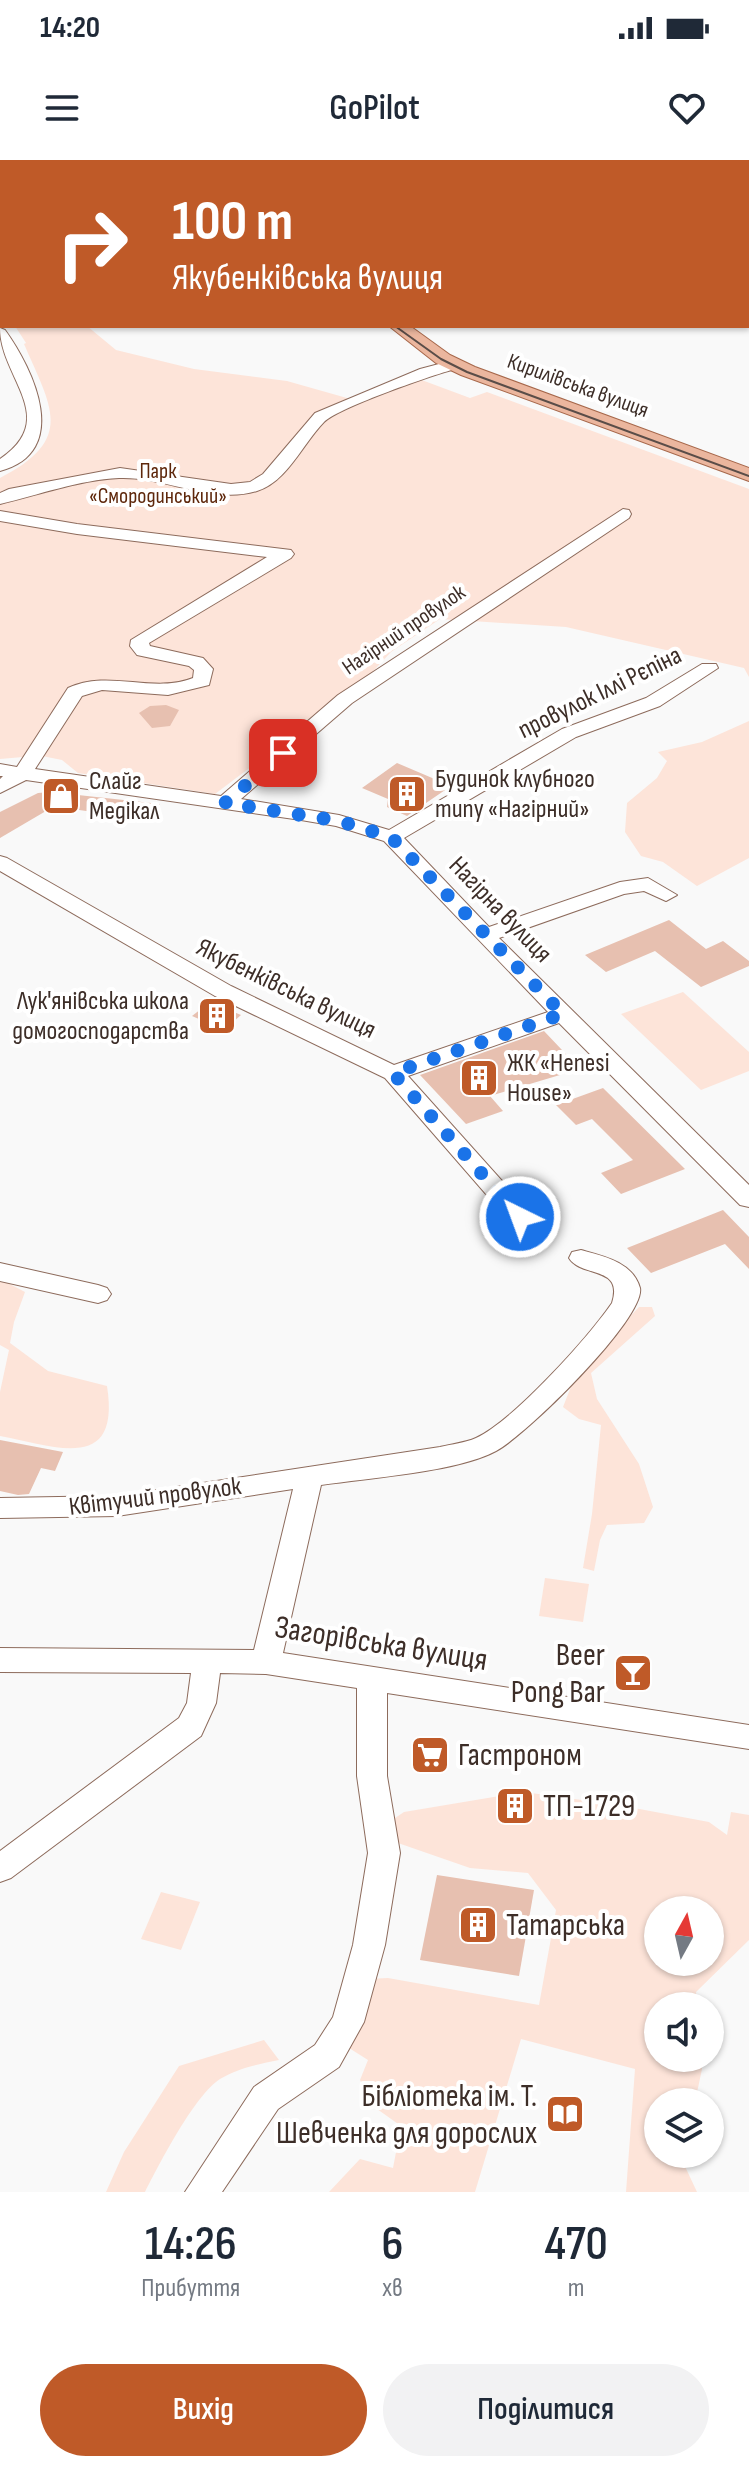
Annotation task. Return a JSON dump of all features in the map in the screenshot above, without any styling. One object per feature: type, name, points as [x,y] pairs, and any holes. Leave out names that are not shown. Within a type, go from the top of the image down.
[{"type":"main road","name":"Кирилівська вулиця","points":[[401,328],[454,365],[749,475]]},
{"type":"street","points":[[0,333],[13,354],[37,412],[38,423],[34,436],[25,448],[0,466]]},
{"type":"street","points":[[0,499],[15,493],[120,473],[231,489],[254,487],[269,478],[321,416],[425,372],[454,365]]},
{"type":"street","name":"Нагірний провулок","points":[[225,803],[345,699],[623,514]]},
{"type":"street","points":[[0,516],[77,529],[285,554],[140,640],[139,646],[144,651],[196,662],[204,669],[202,681],[190,688],[172,691],[104,684],[81,687],[23,773],[0,787]]},
{"type":"street","name":"провулок Іллі Рєпіна","points":[[391,837],[569,733],[653,702],[709,668]]},
{"type":"street","name":"Нагірна вулиця","points":[[0,770],[339,821],[391,837],[485,936],[749,1199]]},
{"type":"street","name":"Якубенківська вулиця","points":[[0,862],[201,979],[393,1073],[563,1014]]},
{"type":"street","points":[[485,936],[620,888],[648,884],[666,895]]},
{"type":"street","points":[[393,1073],[520,1217]]},
{"type":"street","name":"Квітучий провулок","points":[[0,1508],[117,1506],[440,1457],[486,1445],[511,1428],[575,1367],[626,1305],[628,1288],[623,1279],[606,1266],[581,1258]]},
{"type":"street","points":[[0,1272],[98,1294]]},
{"type":"street","points":[[266,1662],[310,1476]]},
{"type":"street","points":[[0,1869],[190,1727],[200,1712],[205,1695],[206,1659]]},
{"type":"street","name":"Загорівська вулиця","points":[[0,1660],[35,1663],[206,1659],[266,1662],[749,1737]]},
{"type":"street","points":[[202,2192],[266,2098],[327,2056],[348,2022],[369,1945],[384,1853],[372,1776],[372,1678]]},
{"type":"green space","name":"Парк «Смородинський»","points":[[16,328],[89,328],[116,350],[194,369],[287,381],[361,402],[419,379],[470,398],[487,392],[749,489],[749,677],[744,668],[566,627],[440,619],[391,652],[364,681],[215,794],[78,773],[62,760],[27,753],[23,757],[0,759],[0,478],[24,464],[40,449],[48,435],[51,420],[26,343]]},
{"type":"green space","points":[[749,721],[749,858],[697,886],[663,862],[641,856],[625,832],[627,803],[657,778],[667,761],[658,752],[702,742]]},
{"type":"green space","points":[[683,992],[749,1052],[749,1071],[701,1090],[621,1014]]},
{"type":"green space","points":[[0,1279],[25,1292],[10,1343],[48,1371],[107,1386],[109,1414],[104,1432],[94,1443],[79,1448],[61,1448],[0,1436],[0,1392],[9,1350],[0,1345]]},
{"type":"green space","points":[[639,1307],[652,1307],[655,1316],[591,1373],[597,1399],[639,1464],[653,1507],[644,1523],[607,1525],[600,1540],[594,1571],[583,1568],[601,1425],[579,1419],[563,1407],[576,1374]]},
{"type":"green space","points":[[545,1578],[589,1584],[583,1622],[539,1616]]},
{"type":"green space","points":[[524,1792],[709,1822],[727,1835],[731,1812],[749,1815],[749,1940],[724,1965],[724,1896],[644,1896],[644,1976],[712,1976],[696,1992],[644,1992],[644,2072],[701,2072],[698,2088],[644,2088],[644,2168],[686,2168],[697,2192],[626,2192],[635,2069],[521,2039],[475,2192],[329,2192],[360,2159],[393,2168],[401,2126],[377,2109],[360,2080],[368,2060],[349,2048],[367,1979],[388,1978],[539,2005],[556,1910],[528,1873],[470,1868],[398,1843],[392,1820],[404,1812]]},
{"type":"green space","points":[[161,1892],[200,1902],[181,1950],[141,1939]]},
{"type":"green space","points":[[264,2040],[279,2060],[234,2072],[210,2088],[178,2131],[145,2192],[106,2192],[124,2152],[179,2066]]},
{"type":"building","points":[[166,705],[179,710],[170,726],[152,728],[139,713],[150,706]]},
{"type":"building","name":"Будинок клубного типу «Нагірний»","points":[[397,763],[451,786],[407,816],[387,807],[388,799],[362,788]]},
{"type":"building","points":[[72,790],[69,794],[160,804],[150,820],[65,808],[46,811],[0,838],[0,812],[38,793]]},
{"type":"building","points":[[669,920],[706,949],[723,941],[749,961],[749,966],[701,987],[655,951],[606,972],[585,955]]},
{"type":"building","name":"Лук'янівська школа домогосподарства","points":[[210,1002],[241,1015],[224,1030],[192,1016]]},
{"type":"building","name":"ЖК «Henesi House»","points":[[544,1031],[580,1069],[490,1096],[503,1111],[466,1124],[420,1075]]},
{"type":"building","points":[[603,1088],[685,1169],[621,1194],[601,1173],[633,1160],[592,1119],[576,1125],[556,1105]]},
{"type":"building","points":[[723,1210],[749,1237],[749,1269],[725,1244],[651,1273],[627,1248]]},
{"type":"building","points":[[0,1440],[63,1452],[55,1471],[41,1468],[29,1494],[18,1495],[0,1491]]},
{"type":"building","name":"Татарська","points":[[437,1875],[534,1890],[519,1976],[420,1960]]},
{"type":"tram line","points":[[398,328],[441,359],[467,372],[749,476]]},
{"type":"place","name":"Будинок клубного типу «Нагірний»","points":[[407,794]]},
{"type":"place","name":"Слайг Медікал","points":[[61,796]]},
{"type":"place","name":"Лук'янівська школа домогосподарства","points":[[217,1016]]},
{"type":"place","name":"ЖК «Henesi House»","points":[[479,1078]]},
{"type":"place","name":"Beer Pong Bar","points":[[633,1673]]},
{"type":"place","name":"Гастроном","points":[[430,1755]]},
{"type":"place","name":"ТП-1729","points":[[515,1806]]},
{"type":"place","name":"Татарська","points":[[478,1925]]},
{"type":"place","name":"Бібліотека ім. Т. Шевченка для дорослих","points":[[565,2114]]},
{"type":"route","points":[[283,753],[225,803],[339,821],[391,837],[563,1014],[393,1073],[520,1217]]}]
